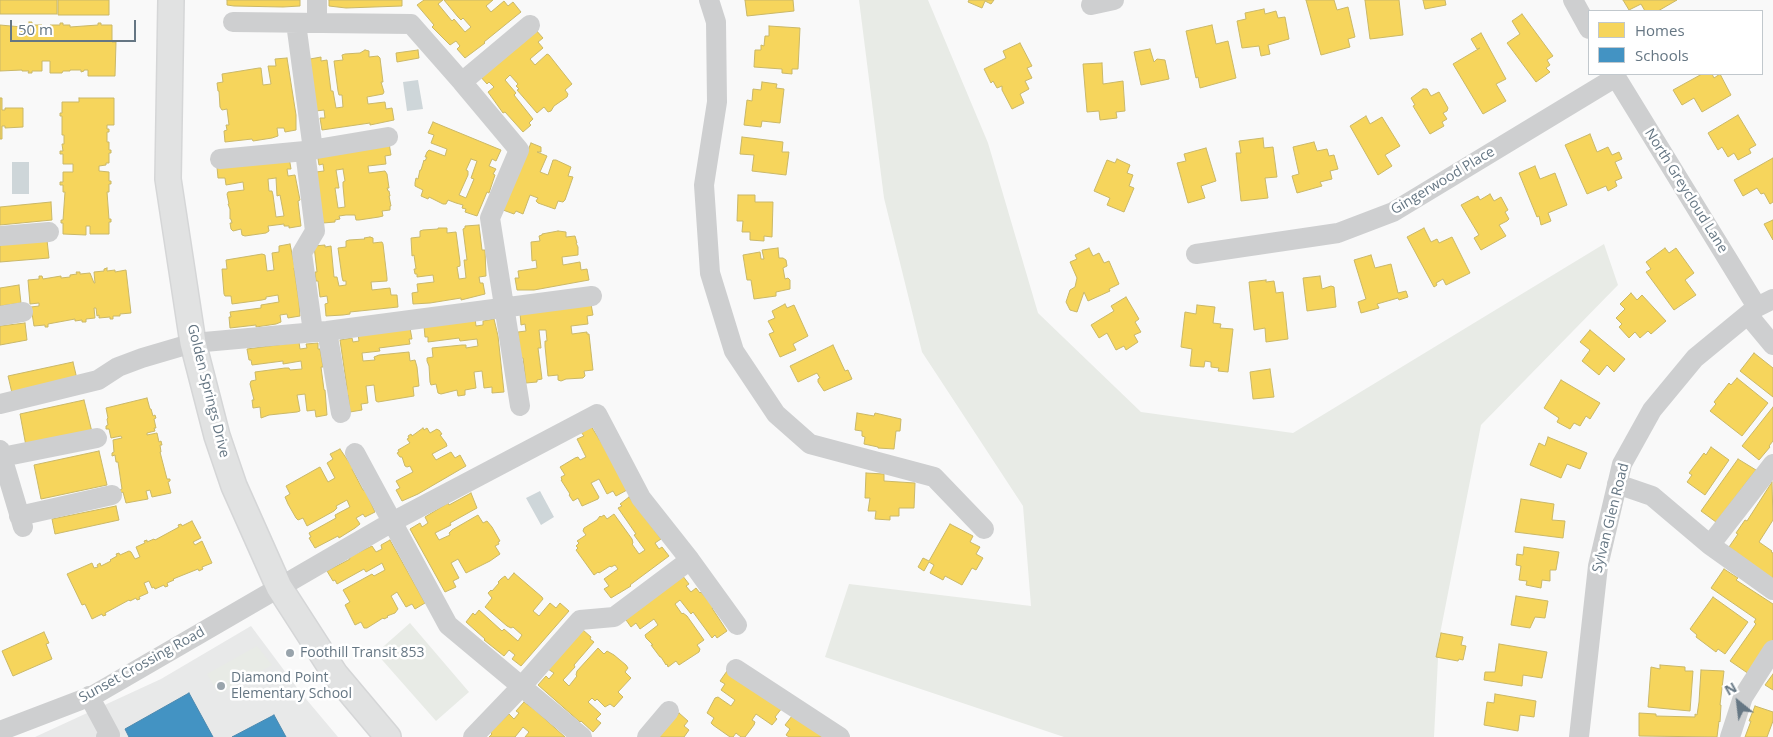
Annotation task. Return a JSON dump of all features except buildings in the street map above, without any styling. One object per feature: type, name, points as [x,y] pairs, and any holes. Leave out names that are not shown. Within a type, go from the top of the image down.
[{"type":"main road","name":"Golden Springs Drive","points":[[171,0],[168,179],[193,343],[217,436],[234,486],[279,587],[336,674],[388,737]]},
{"type":"street","points":[[317,0],[317,23]]},
{"type":"street","points":[[709,0],[716,22],[717,102],[704,185],[710,272],[734,351],[776,414],[810,444],[934,477],[984,529]]},
{"type":"street","points":[[1091,5],[1114,0]]},
{"type":"street","points":[[1573,0],[1588,27]]},
{"type":"street","points":[[233,22],[411,24],[519,150],[490,218],[520,406]]},
{"type":"street","points":[[296,23],[315,231],[302,253],[341,413]]},
{"type":"street","points":[[462,82],[530,25]]},
{"type":"street","name":"Gingerwood Place","points":[[1196,254],[1338,233],[1393,212],[1615,75]]},
{"type":"street","name":"North Greycloud Lane","points":[[1615,75],[1760,307],[1773,345]]},
{"type":"street","points":[[220,160],[309,150],[388,137]]},
{"type":"street","points":[[0,236],[48,232]]},
{"type":"street","points":[[0,404],[98,380],[118,367],[193,343],[320,332],[592,296]]},
{"type":"street","name":"Sylvan Glen Road","points":[[1579,737],[1598,566],[1622,464],[1652,410],[1695,358],[1760,307]]},
{"type":"street","points":[[0,316],[23,312]]},
{"type":"street","name":"Sunset Crossing Road","points":[[0,731],[89,696],[392,522],[597,414],[641,498],[690,560]]},
{"type":"street","points":[[97,438],[1,454],[21,522],[112,495]]},
{"type":"street","points":[[355,453],[448,625],[582,737]]},
{"type":"street","points":[[1710,545],[1773,464]]},
{"type":"street","points":[[1617,484],[1652,496],[1710,545],[1773,590]]},
{"type":"street","points":[[473,737],[521,687],[580,620],[614,617],[690,560],[737,625]]},
{"type":"street","points":[[1730,737],[1743,697],[1773,650]]},
{"type":"street","points":[[736,669],[840,737]]},
{"type":"street","points":[[89,696],[110,735],[106,737]]},
{"type":"street","points":[[647,737],[669,711]]},
{"type":"shaded area","points":[[859,0],[928,0],[988,143],[1038,313],[1141,412],[1293,433],[1604,244],[1618,285],[1481,425],[1439,639],[1434,737],[1064,737],[825,657],[849,584],[1031,606],[1023,506],[922,352],[884,198]]},
{"type":"shaded area","points":[[418,80],[423,109],[407,111],[403,82]]},
{"type":"shaded area","points":[[12,162],[29,162],[29,194],[12,194]]},
{"type":"shaded area","points":[[540,491],[554,517],[541,525],[526,498]]},
{"type":"shaded area","points":[[410,623],[469,692],[436,721],[376,653]]},
{"type":"shaded area","name":"Diamond Point Elementary School","points":[[251,626],[301,693],[338,737],[35,737],[161,679]]},
{"type":"shaded area","points":[[257,646],[272,665],[219,694],[207,674]]},
{"type":"place","name":"Foothill Transit 853","points":[[290,653]]},
{"type":"place","name":"Diamond Point Elementary School","points":[[221,686]]}]
